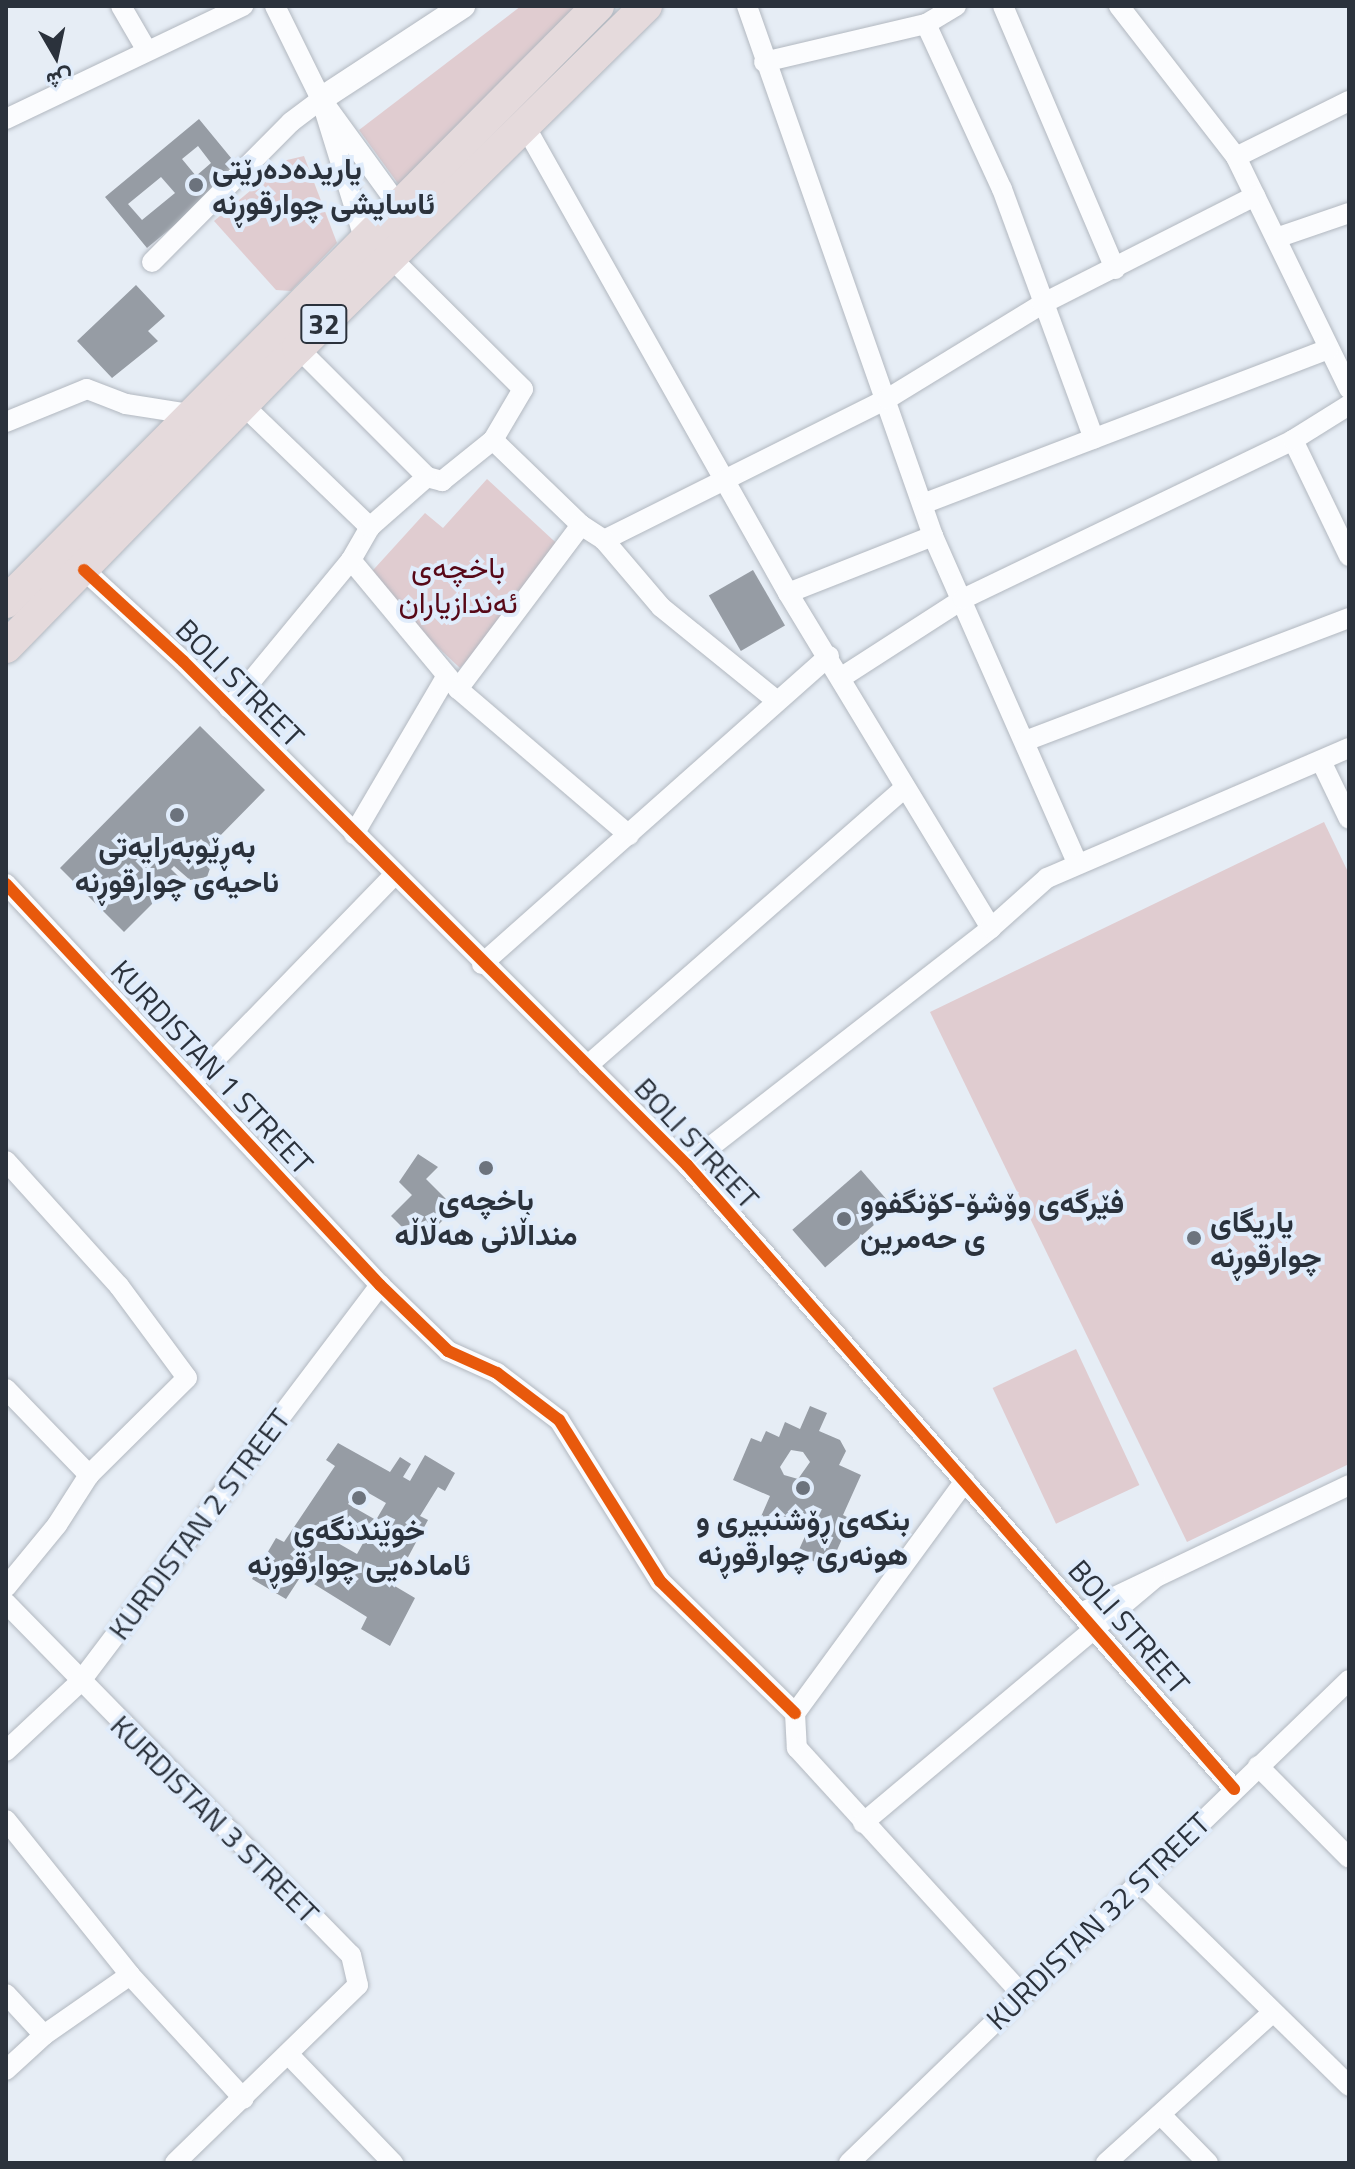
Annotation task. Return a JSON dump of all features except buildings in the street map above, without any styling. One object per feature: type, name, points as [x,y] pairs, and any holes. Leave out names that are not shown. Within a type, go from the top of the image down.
[{"type":"highway","name":"32","points":[[6,602],[364,238],[598,6]]},
{"type":"highway","name":"32","points":[[6,647],[242,404],[646,6]]},
{"type":"highway","points":[[71,535],[89,564]]},
{"type":"street","points":[[121,6],[146,49]]},
{"type":"street","points":[[6,119],[71,92],[146,49],[243,6]]},
{"type":"street","points":[[275,6],[321,99],[364,238]]},
{"type":"street","points":[[152,262],[291,122],[463,6]]},
{"type":"street","points":[[747,6],[764,62],[925,503],[933,536],[1077,863]]},
{"type":"street","points":[[764,62],[926,24],[956,6]]},
{"type":"street","points":[[1003,6],[1115,269]]},
{"type":"street","points":[[1119,6],[1236,157],[1279,237],[1349,389]]},
{"type":"street","points":[[926,24],[1002,189],[1094,439]]},
{"type":"street","points":[[321,99],[398,205]]},
{"type":"street","points":[[1236,157],[1349,101]]},
{"type":"street","points":[[525,126],[728,478],[788,593],[842,677],[904,788],[991,928]]},
{"type":"street","points":[[604,540],[887,399],[1042,304],[1255,196]]},
{"type":"street","points":[[1279,237],[1349,213]]},
{"type":"street","points":[[298,348],[427,477],[442,481],[493,440],[523,389],[392,259]]},
{"type":"street","points":[[925,503],[1329,349]]},
{"type":"street","points":[[6,422],[87,389],[126,404],[190,414]]},
{"type":"street","points":[[242,404],[370,527]]},
{"type":"street","points":[[842,677],[963,599],[1293,440],[1349,405]]},
{"type":"street","points":[[493,440],[581,525],[604,540],[661,607],[777,701]]},
{"type":"street","points":[[1293,440],[1349,556]]},
{"type":"street","points":[[229,708],[351,560],[370,527],[427,477]]},
{"type":"street","points":[[354,834],[452,683],[581,525]]},
{"type":"street","points":[[788,593],[933,536]]},
{"type":"street","points":[[351,560],[452,683],[629,835]]},
{"type":"street","name":"BOLI STREET","points":[[89,564],[482,964],[687,1165],[1089,1619],[1234,1789]]},
{"type":"street","points":[[1025,741],[1349,618]]},
{"type":"street","points":[[482,964],[829,656]]},
{"type":"street","points":[[687,1165],[991,928],[1047,878],[1349,748]]},
{"type":"street","points":[[1321,761],[1349,819]]},
{"type":"street","points":[[587,1066],[904,788]]},
{"type":"street","points":[[192,1083],[394,875]]},
{"type":"street","name":"KURDISTAN 1 STREET","points":[[6,884],[380,1285],[448,1351],[497,1373],[559,1420],[603,1483],[660,1581],[795,1713]]},
{"type":"street","points":[[6,1161],[119,1286],[187,1378],[89,1475],[57,1525],[6,1587]]},
{"type":"street","name":"KURDISTAN 2 STREET","points":[[6,1751],[80,1682],[380,1285]]},
{"type":"street","points":[[6,1389],[89,1475]]},
{"type":"street","points":[[965,1481],[795,1713],[797,1748],[1022,1994]]},
{"type":"street","points":[[863,1823],[1089,1619],[1155,1578],[1349,1485]]},
{"type":"street","name":"KURDISTAN 3 STREET","points":[[6,1603],[80,1682],[351,1955],[358,1985],[290,2056]]},
{"type":"street","name":"KURDISTAN 32 STREET","points":[[849,2163],[1349,1680]]},
{"type":"street","points":[[1258,1766],[1349,1858]]},
{"type":"street","points":[[6,1820],[130,1975],[244,2099]]},
{"type":"street","points":[[1142,1883],[1349,2086]]},
{"type":"street","points":[[6,2070],[44,2035],[130,1975]]},
{"type":"street","points":[[6,1994],[44,2035]]},
{"type":"street","points":[[1106,2163],[1162,2116],[1273,2012]]},
{"type":"street","points":[[175,2163],[290,2056],[393,2163]]},
{"type":"street","points":[[1162,2116],[1208,2163]]},
{"type":"green space","points":[[521,6],[579,6],[399,185],[359,130]]},
{"type":"green space","points":[[304,156],[337,243],[291,291],[276,290],[214,221],[287,160]]},
{"type":"green space","name":"باخچەی ئەندازیاران","points":[[487,479],[566,552],[460,668],[365,579],[425,513],[443,528]]},
{"type":"green space","name":"یاریگای چوارقوڕنە","points":[[1324,822],[1349,874],[1349,1464],[1187,1542],[930,1012]]},
{"type":"green space","points":[[1076,1349],[1139,1485],[1056,1524],[993,1388]]},
{"type":"cycle path","points":[[84,570],[183,661],[687,1165],[1234,1789]]},
{"type":"cycle path","points":[[6,884],[380,1285],[448,1351],[497,1373],[559,1420],[660,1581],[795,1713]]},
{"type":"place","name":"یاریدەدەرێتی ئاسایشی چوارقوڕنە","points":[[196,185]]},
{"type":"place","name":"بەڕێوبەرایەتی ناحیەی چوارقوڕنە","points":[[177,815]]},
{"type":"place","name":"باخچەی منداڵانی هەڵاڵە","points":[[486,1168]]},
{"type":"place","name":"فێرگەی وۆشۆ-کۆنگفوو ی حەمرین","points":[[844,1219]]},
{"type":"place","name":"یاریگای چوارقوڕنە","points":[[1194,1238]]},
{"type":"place","name":"بنکەی ڕۆشنبیری و هونەری چوارقوڕنە","points":[[803,1488]]},
{"type":"place","name":"خوێندنگەی ئامادەیی چوارقوڕنە","points":[[359,1498]]}]
